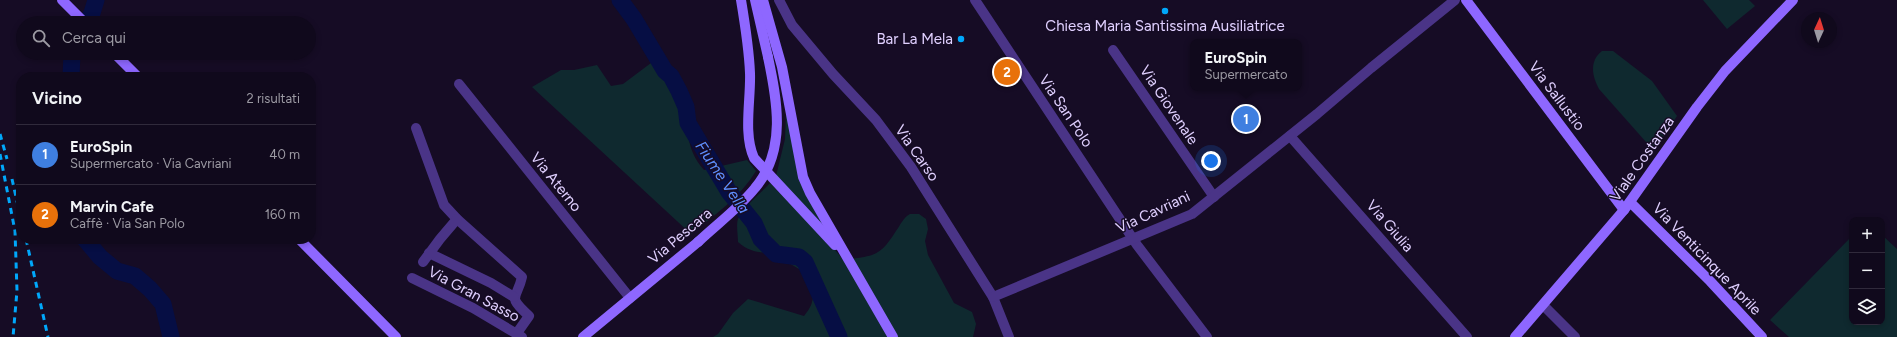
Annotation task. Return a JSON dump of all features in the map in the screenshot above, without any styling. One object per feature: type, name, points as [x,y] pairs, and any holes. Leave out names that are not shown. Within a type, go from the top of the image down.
[{"type":"street","points":[[62,0],[78,16]]},
{"type":"street","points":[[741,0],[750,73],[749,135],[751,153],[790,198],[846,256]]},
{"type":"street","name":"Via Pescara","points":[[583,337],[698,242],[751,193],[769,165],[775,141],[777,122],[776,101],[755,0]]},
{"type":"street","points":[[763,0],[782,67],[804,177],[810,193],[893,337]]},
{"type":"street","name":"Via Carso","points":[[779,0],[792,25],[876,120],[911,167],[993,297],[1009,337]]},
{"type":"street","name":"Via San Polo","points":[[974,0],[1132,239],[1207,337]]},
{"type":"street","name":"Via Cavriani","points":[[993,297],[1192,214],[1290,136],[1455,0]]},
{"type":"street","name":"Via Sallustio","points":[[1466,0],[1627,206]]},
{"type":"street","name":"Viale Costanza","points":[[1515,337],[1544,306],[1627,206],[1711,88],[1738,57],[1793,0]]},
{"type":"street","name":"Via Giovenale","points":[[1113,50],[1214,197]]},
{"type":"street","points":[[121,60],[133,72]]},
{"type":"street","name":"Via Aterno","points":[[459,84],[630,298]]},
{"type":"street","points":[[416,128],[444,205],[457,219],[522,277],[514,297]]},
{"type":"street","name":"Via Giulia","points":[[1290,136],[1467,337]]},
{"type":"street","name":"Via Venticinque Aprile","points":[[1627,206],[1710,281],[1762,337]]},
{"type":"street","points":[[457,219],[426,258],[491,283],[514,297],[516,303],[528,316],[519,335]]},
{"type":"street","points":[[304,244],[396,337]]},
{"type":"street","name":"Via Gran Sasso","points":[[412,278],[473,308],[519,335]]},
{"type":"street","points":[[1544,306],[1575,337]]},
{"type":"green space","points":[[1703,0],[1749,0],[1755,6],[1727,29]]},
{"type":"green space","points":[[1602,51],[1613,51],[1652,81],[1677,116],[1654,151],[1599,89],[1593,74],[1593,64],[1595,59]]},
{"type":"green space","points":[[655,60],[679,100],[693,154],[704,170],[747,160],[756,171],[735,197],[718,213],[691,234],[532,87],[561,70],[574,70],[597,65],[611,86],[623,84]]},
{"type":"green space","points":[[786,113],[801,178],[829,233],[776,176],[785,139]]},
{"type":"green space","points":[[770,183],[830,244],[846,263],[889,337],[713,337],[718,334],[733,313],[748,299],[804,316],[811,304],[813,293],[809,279],[803,272],[789,262],[782,252],[753,251],[738,242],[738,219],[748,205]]},
{"type":"green space","points":[[910,214],[919,214],[926,219],[928,229],[925,241],[928,255],[954,303],[972,312],[976,324],[973,337],[894,337],[850,259],[873,255],[882,249],[904,219]]},
{"type":"green space","points":[[1885,238],[1897,249],[1897,337],[1789,337],[1770,320],[1849,239],[1849,325],[1885,325]]},
{"type":"waterway","points":[[90,16],[96,0]]},
{"type":"waterway","name":"Fiume Vella","points":[[620,0],[634,19],[665,71],[671,76],[686,107],[688,123],[729,192],[754,223],[761,239],[776,254],[799,257],[805,262],[839,337]]},
{"type":"waterway","points":[[71,72],[72,60]]},
{"type":"waterway","points":[[89,244],[100,257],[117,271],[135,276],[150,289],[163,304],[171,337]]},
{"type":"railway","points":[[0,134],[7,159]]},
{"type":"railway","points":[[0,154],[15,231],[17,291],[13,337]]},
{"type":"railway","points":[[12,179],[16,197]]},
{"type":"railway","points":[[27,244],[48,337]]},
{"type":"place","name":"Chiesa Maria Santissima Ausiliatrice","points":[[1165,11]]},
{"type":"place","name":"Bar La Mela","points":[[961,39]]},
{"type":"place","name":"Marvin Cafe","points":[[1007,72]]},
{"type":"place","name":"EuroSpin","points":[[1246,119]]}]
